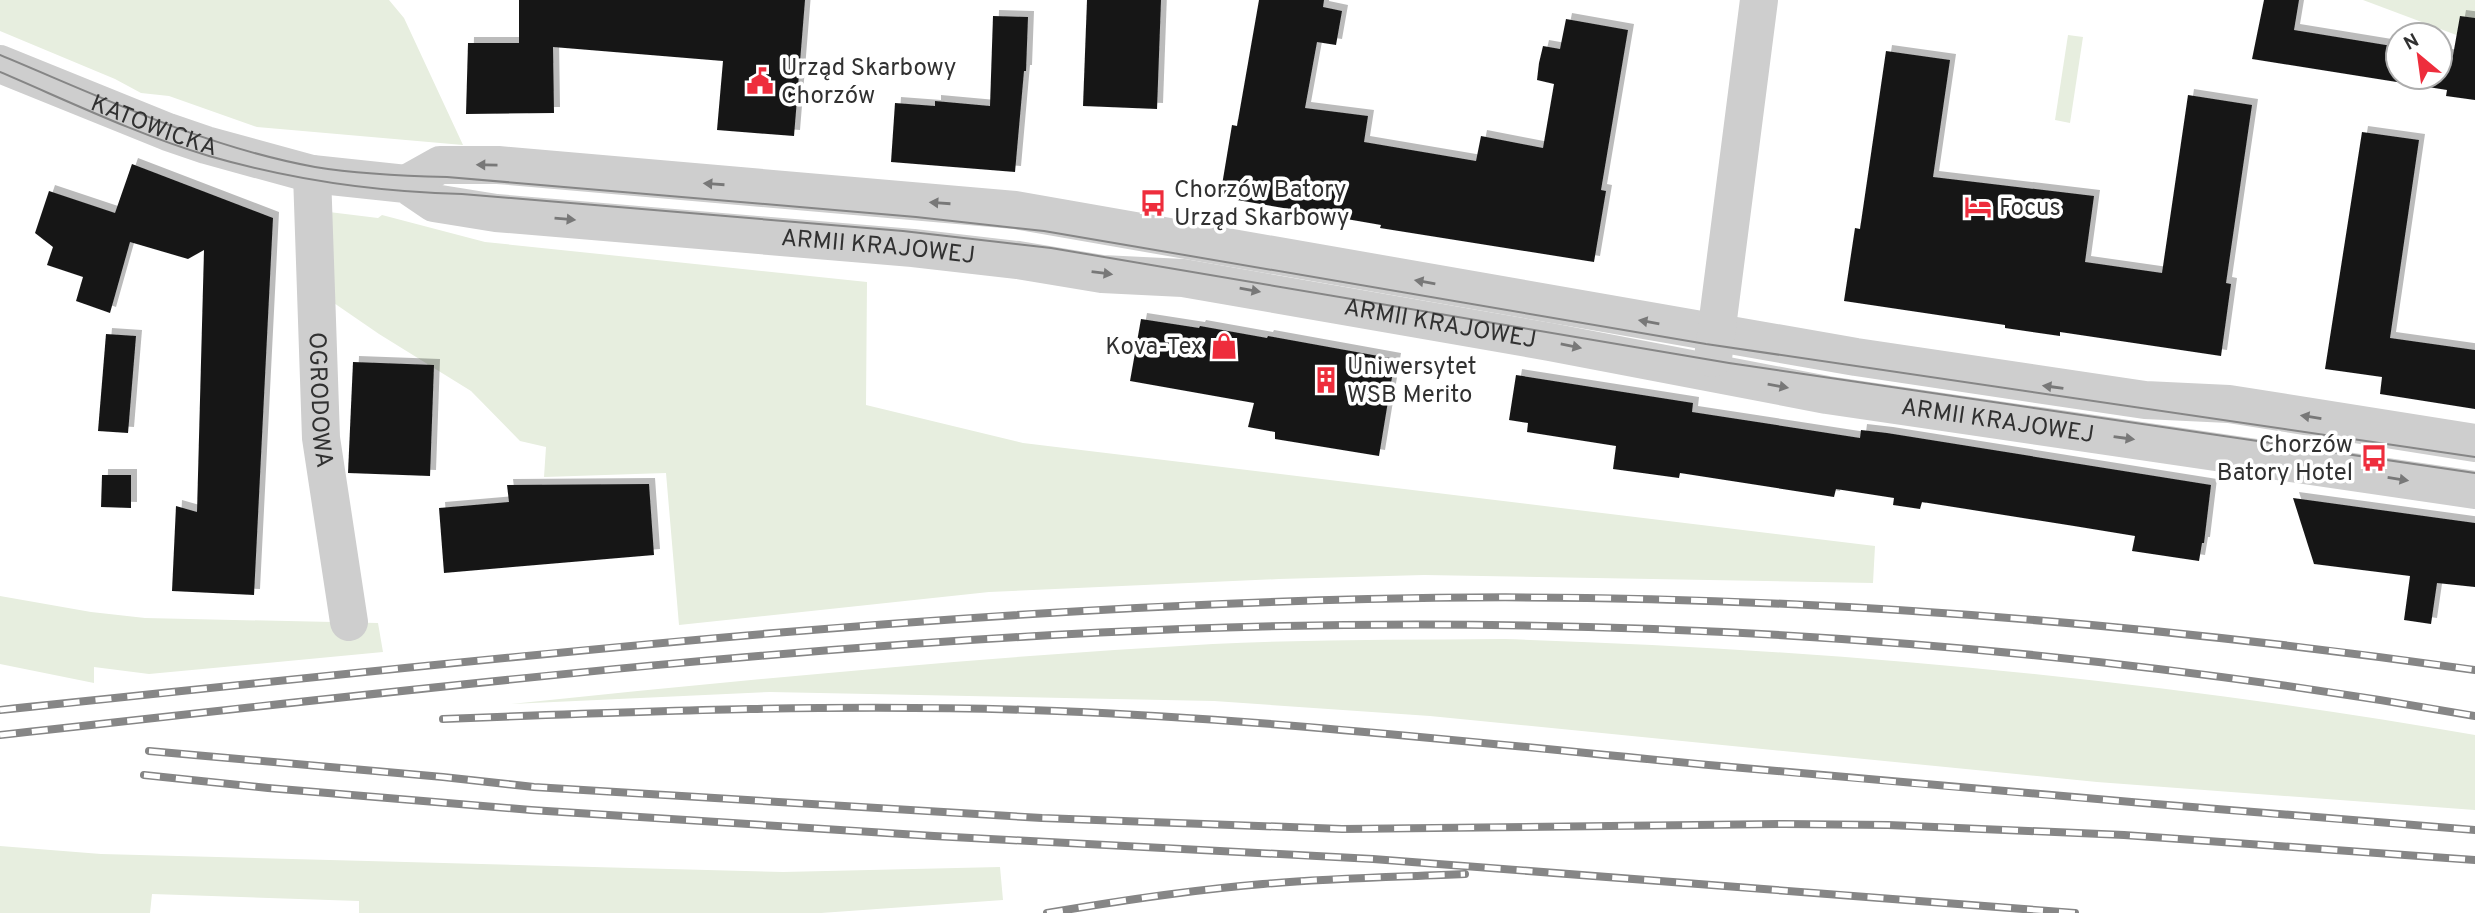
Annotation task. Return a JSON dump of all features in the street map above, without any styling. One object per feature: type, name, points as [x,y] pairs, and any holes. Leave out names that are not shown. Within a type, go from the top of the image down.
[{"type":"street","points":[[1711,374],[1759,0]]},
{"type":"street","name":"KATOWICKA","points":[[0,64],[168,132],[312,174]]},
{"type":"street","name":"ARMII KRAJOWEJ","points":[[406,184],[440,165],[498,165],[993,207],[1856,358],[2145,400],[2251,407],[2474,443]]},
{"type":"street","points":[[446,205],[448,165]]},
{"type":"street","name":"ARMII KRAJOWEJ","points":[[312,174],[406,184],[434,203],[496,213],[990,257],[1102,274],[1183,278],[1550,342],[1828,395],[2472,489]]},
{"type":"street","name":"OGRODOWA","points":[[312,174],[321,438],[349,622]]},
{"type":"street","points":[[845,243],[848,195]]},
{"type":"street","points":[[990,257],[993,207]]},
{"type":"street","points":[[1049,216],[1052,265]]},
{"type":"street","points":[[2245,455],[2251,407]]},
{"type":"street","points":[[2472,489],[2474,443]]},
{"type":"green space","points":[[0,0],[389,0],[404,18],[463,145],[257,127],[169,96],[141,93],[115,79],[0,31]]},
{"type":"green space","points":[[2363,0],[2475,0],[2475,42],[2454,34],[2454,21],[2419,21]]},
{"type":"green space","points":[[2068,35],[2083,37],[2070,123],[2055,120]]},
{"type":"green space","points":[[329,212],[378,218],[382,215],[485,242],[867,282],[866,405],[1023,443],[1875,546],[1873,583],[1424,575],[1279,579],[989,592],[679,625],[666,473],[544,477],[546,447],[520,441],[471,391],[331,301]]},
{"type":"green space","points":[[0,596],[91,612],[145,618],[378,623],[383,652],[149,674],[94,667],[94,683],[0,664]]},
{"type":"green space","points":[[1504,639],[1748,650],[1991,670],[2234,698],[2475,735],[2475,810],[2097,782],[1430,716],[1214,701],[770,692],[511,704],[862,670],[1125,649],[1286,641]]},
{"type":"green space","points":[[0,846],[101,854],[783,872],[1000,867],[1003,900],[821,913],[359,913],[359,901],[152,894],[150,913],[0,913]]},
{"type":"building","points":[[519,0],[805,0],[794,136],[717,130],[723,61],[553,47],[554,113],[466,114],[468,43],[519,43]]},
{"type":"building","points":[[1087,0],[1161,0],[1157,109],[1083,106]]},
{"type":"building","points":[[1259,0],[1324,0],[1323,7],[1342,11],[1336,45],[1317,42],[1305,108],[1368,116],[1364,142],[1476,161],[1481,136],[1543,148],[1554,84],[1537,80],[1539,63],[1543,46],[1560,49],[1566,19],[1628,30],[1601,190],[1606,191],[1594,262],[1380,228],[1381,225],[1220,197],[1232,125],[1237,126]]},
{"type":"building","points":[[2264,0],[2299,0],[2294,30],[2384,45],[2384,80],[2252,59]]},
{"type":"building","points":[[993,16],[1028,17],[1026,71],[1015,172],[891,162],[895,103],[935,106],[935,101],[990,106]]},
{"type":"building","points":[[2460,16],[2475,18],[2475,100],[2446,96],[2447,91],[2454,91],[2454,50]]},
{"type":"building","name":"Focus","points":[[1886,51],[1950,60],[1933,177],[2094,196],[2085,262],[2162,273],[2188,95],[2252,105],[2226,283],[2231,284],[2221,356],[2060,332],[2060,336],[2005,328],[2005,325],[1844,301],[1855,228],[1860,229]]},
{"type":"building","points":[[2362,132],[2419,140],[2390,338],[2475,350],[2475,409],[2380,394],[2382,377],[2325,369]]},
{"type":"building","points":[[132,164],[273,218],[254,595],[172,591],[176,506],[197,512],[204,250],[188,259],[130,242],[110,313],[76,301],[83,277],[47,265],[53,247],[35,233],[49,191],[115,213]]},
{"type":"building","name":"Uniwersytet WSB Merito","points":[[1141,319],[1267,338],[1268,336],[1395,359],[1379,456],[1275,439],[1275,432],[1248,427],[1254,403],[1130,381]]},
{"type":"building","points":[[106,334],[136,336],[128,433],[98,431]]},
{"type":"building","points":[[353,362],[434,365],[430,476],[348,473]]},
{"type":"building","points":[[1516,375],[1693,403],[1692,412],[1860,438],[1861,430],[1887,433],[2211,485],[2204,543],[2199,561],[2132,551],[2135,536],[1922,502],[1920,509],[1893,505],[1894,498],[1836,489],[1834,497],[1680,473],[1679,478],[1613,469],[1616,446],[1527,432],[1528,423],[1509,420]]},
{"type":"building","points":[[102,475],[131,475],[131,508],[101,507]]},
{"type":"building","points":[[649,484],[654,555],[444,573],[439,508],[509,502],[507,485]]},
{"type":"building","points":[[2293,498],[2475,523],[2475,587],[2437,583],[2431,624],[2404,620],[2410,576],[2314,564]]},
{"type":"tram line","points":[[0,55],[194,134],[274,158],[315,167],[916,217],[1044,231],[1706,344],[2475,457]]},
{"type":"tram line","points":[[0,72],[182,148],[303,178],[397,191],[462,194],[903,231],[1051,248],[1729,363],[2475,473]]},
{"type":"railway","points":[[0,710],[512,657],[854,627],[1025,614],[1368,599],[1646,599],[1923,612],[2200,636],[2475,670]]},
{"type":"railway","points":[[0,735],[737,658],[1033,636],[1343,625],[1506,625],[1668,630],[1831,638],[1993,651],[2315,690],[2475,716]]},
{"type":"railway","points":[[443,719],[827,708],[980,709],[1140,715],[1306,727],[1909,783],[2475,830]]},
{"type":"railway","points":[[149,751],[534,787],[1042,818],[1342,829],[1888,825],[2124,835],[2475,860]]},
{"type":"railway","points":[[144,775],[531,810],[934,836],[1373,859],[2075,913]]},
{"type":"railway","points":[[1047,913],[1236,886],[1465,874]]},
{"type":"place","name":"Urząd Skarbowy Chorzów","points":[[760,81]]},
{"type":"place","name":"Chorzów Batory Urząd Skarbowy","points":[[1153,203]]},
{"type":"place","name":"Focus","points":[[1978,207]]},
{"type":"place","name":"Kova-Tex","points":[[1224,346]]},
{"type":"place","name":"Uniwersytet WSB Merito","points":[[1326,380]]},
{"type":"place","name":"Chorzów Batory Hotel","points":[[2374,458]]}]
